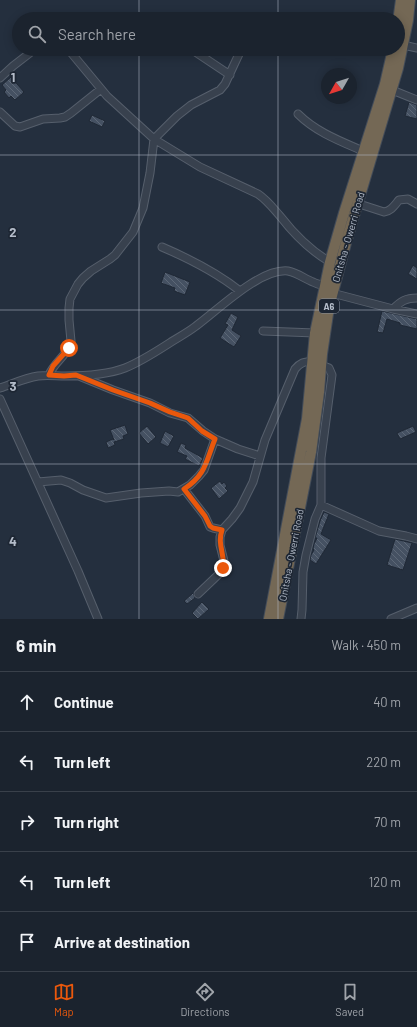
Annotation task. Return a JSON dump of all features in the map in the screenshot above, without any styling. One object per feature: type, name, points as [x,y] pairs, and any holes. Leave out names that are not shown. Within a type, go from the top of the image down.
[{"type":"highway","points":[[399,12],[401,0]]},
{"type":"highway","name":"Onitsha - Owerri Road","points":[[405,35],[410,0]]},
{"type":"highway","name":"Onitsha - Owerri Road","points":[[278,619],[311,452],[319,392],[315,333],[353,202],[364,150],[385,84],[391,56]]},
{"type":"highway","name":"Onitsha - Owerri Road","points":[[269,619],[317,363],[328,314],[330,262],[353,202],[392,90],[401,56]]},
{"type":"street","points":[[405,45],[417,48]]},
{"type":"street","points":[[0,78],[26,56]]},
{"type":"street","points":[[74,56],[107,96],[154,139],[200,167],[258,194],[266,200],[289,227],[308,246],[330,262]]},
{"type":"street","points":[[202,56],[230,75]]},
{"type":"street","points":[[49,375],[53,366],[71,345],[69,308],[70,298],[78,284],[91,271],[115,255],[133,232],[143,208],[150,173],[154,139],[177,116],[191,105],[220,90],[230,75],[238,56]]},
{"type":"street","points":[[0,112],[16,126],[20,127],[43,119],[65,117],[101,88]]},
{"type":"street","points":[[392,90],[417,100]]},
{"type":"street","points":[[298,114],[317,129],[336,139],[364,150]]},
{"type":"street","points":[[353,202],[384,212],[393,207],[399,200],[408,199],[417,204]]},
{"type":"street","points":[[162,247],[188,258],[214,272],[240,291]]},
{"type":"street","points":[[0,388],[37,376],[100,374],[124,369],[194,327],[253,282],[266,275],[277,272],[288,271],[329,289],[393,309],[417,314]]},
{"type":"street","points":[[393,309],[400,302],[410,298],[417,298]]},
{"type":"street","points":[[263,331],[315,333]]},
{"type":"street","points":[[198,594],[220,573],[223,568],[224,561],[220,541],[222,530],[240,508],[253,482],[265,440],[295,368],[302,362],[317,363],[329,368],[332,375],[321,458],[321,505],[315,519],[303,572],[301,619]]},
{"type":"street","points":[[76,375],[188,418],[202,431],[215,439],[238,449],[260,456]]},
{"type":"street","points":[[0,399],[78,571],[98,619]]},
{"type":"street","points":[[38,482],[60,480],[106,498],[141,493],[168,491],[178,492],[195,481],[204,470],[215,439]]},
{"type":"street","points":[[184,489],[205,516],[210,526],[222,530]]},
{"type":"street","points":[[321,505],[379,531],[417,539]]},
{"type":"street","points":[[391,619],[417,608]]},
{"type":"building","points":[[11,77],[24,92],[15,100],[11,96],[9,98],[4,92],[6,90],[2,85]]},
{"type":"building","points":[[409,102],[417,105],[417,119],[405,116]]},
{"type":"building","points":[[92,115],[105,121],[102,127],[89,121]]},
{"type":"building","points":[[413,265],[417,268],[417,279],[408,274]]},
{"type":"building","points":[[165,272],[190,282],[185,295],[174,291],[175,288],[161,283]]},
{"type":"building","points":[[382,311],[417,319],[417,329],[400,325],[400,323],[387,319],[383,333],[377,332]]},
{"type":"building","points":[[231,313],[238,317],[232,330],[241,336],[234,347],[220,338],[228,325],[225,324]]},
{"type":"building","points":[[125,425],[128,434],[123,436],[124,439],[114,442],[115,445],[108,448],[106,442],[113,439],[114,440],[110,430]]},
{"type":"building","points":[[147,426],[156,437],[148,444],[139,433]]},
{"type":"building","points":[[413,426],[416,432],[400,439],[397,433]]},
{"type":"building","points":[[165,431],[174,436],[168,447],[160,443]]},
{"type":"building","points":[[181,443],[186,445],[185,448],[203,458],[199,466],[185,459],[187,456],[177,452]]},
{"type":"building","points":[[220,481],[222,484],[224,482],[227,486],[225,488],[228,491],[219,499],[211,488]]},
{"type":"building","points":[[324,512],[329,514],[321,534],[331,540],[316,564],[310,560],[317,538],[315,538]]},
{"type":"building","points":[[395,539],[412,543],[403,570],[387,565]]},
{"type":"building","points":[[193,593],[195,598],[187,604],[184,601]]},
{"type":"building","points":[[202,602],[209,609],[198,619],[192,613]]},
{"type":"route","points":[[69,348],[53,366],[49,375],[76,375],[150,403],[188,418],[202,431],[215,439],[204,470],[190,485],[184,489],[205,516],[210,526],[222,530],[220,545],[224,561],[223,568]]}]
